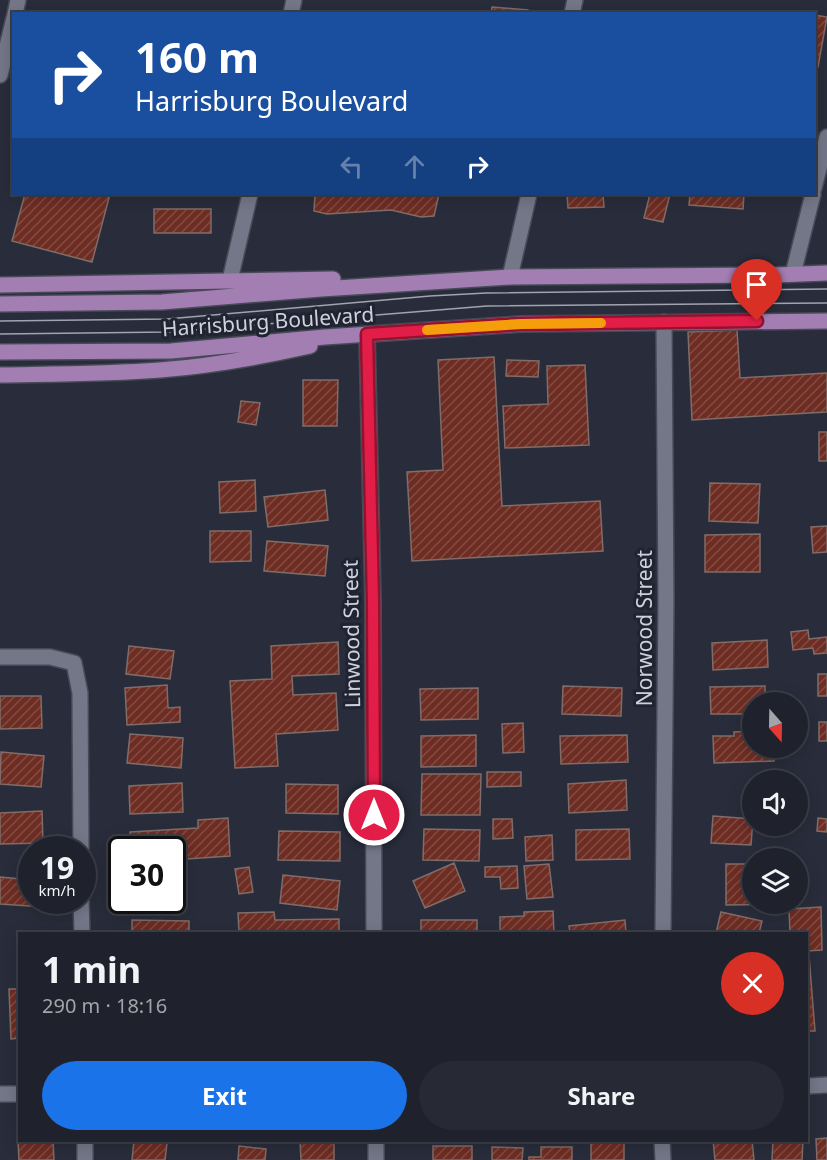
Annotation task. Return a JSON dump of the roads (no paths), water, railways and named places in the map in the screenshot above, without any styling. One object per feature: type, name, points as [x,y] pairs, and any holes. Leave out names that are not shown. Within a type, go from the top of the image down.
[{"type":"main road","name":"Harrisburg Boulevard","points":[[0,304],[162,302],[510,277],[827,273]]},
{"type":"main road","points":[[0,285],[510,277]]},
{"type":"main road","name":"Harrisburg Boulevard","points":[[0,352],[171,351],[367,334],[521,324],[827,321]]},
{"type":"main road","points":[[0,375],[110,374],[182,368],[279,353],[367,334]]},
{"type":"street","points":[[0,75],[12,26]]},
{"type":"street","points":[[816,180],[827,137]]},
{"type":"street","points":[[230,280],[250,195]]},
{"type":"street","points":[[510,277],[529,195]]},
{"type":"street","points":[[793,274],[813,195]]},
{"type":"street","name":"Norwood Street","points":[[663,932],[666,601],[664,322]]},
{"type":"street","name":"Linwood Street","points":[[367,334],[373,602],[374,932]]},
{"type":"street","points":[[0,657],[50,657],[74,663],[80,693],[81,836]]},
{"type":"street","points":[[81,914],[82,932]]},
{"type":"street","points":[[808,1086],[827,1085]]},
{"type":"street","points":[[0,1094],[18,1094]]},
{"type":"street","points":[[85,1142],[85,1160]]},
{"type":"street","points":[[376,1142],[376,1160]]},
{"type":"street","points":[[662,1142],[663,1160]]},
{"type":"tram line","points":[[0,321],[167,319],[486,293],[827,289]]},
{"type":"tram line","points":[[0,334],[169,332],[487,306],[827,303]]}]
